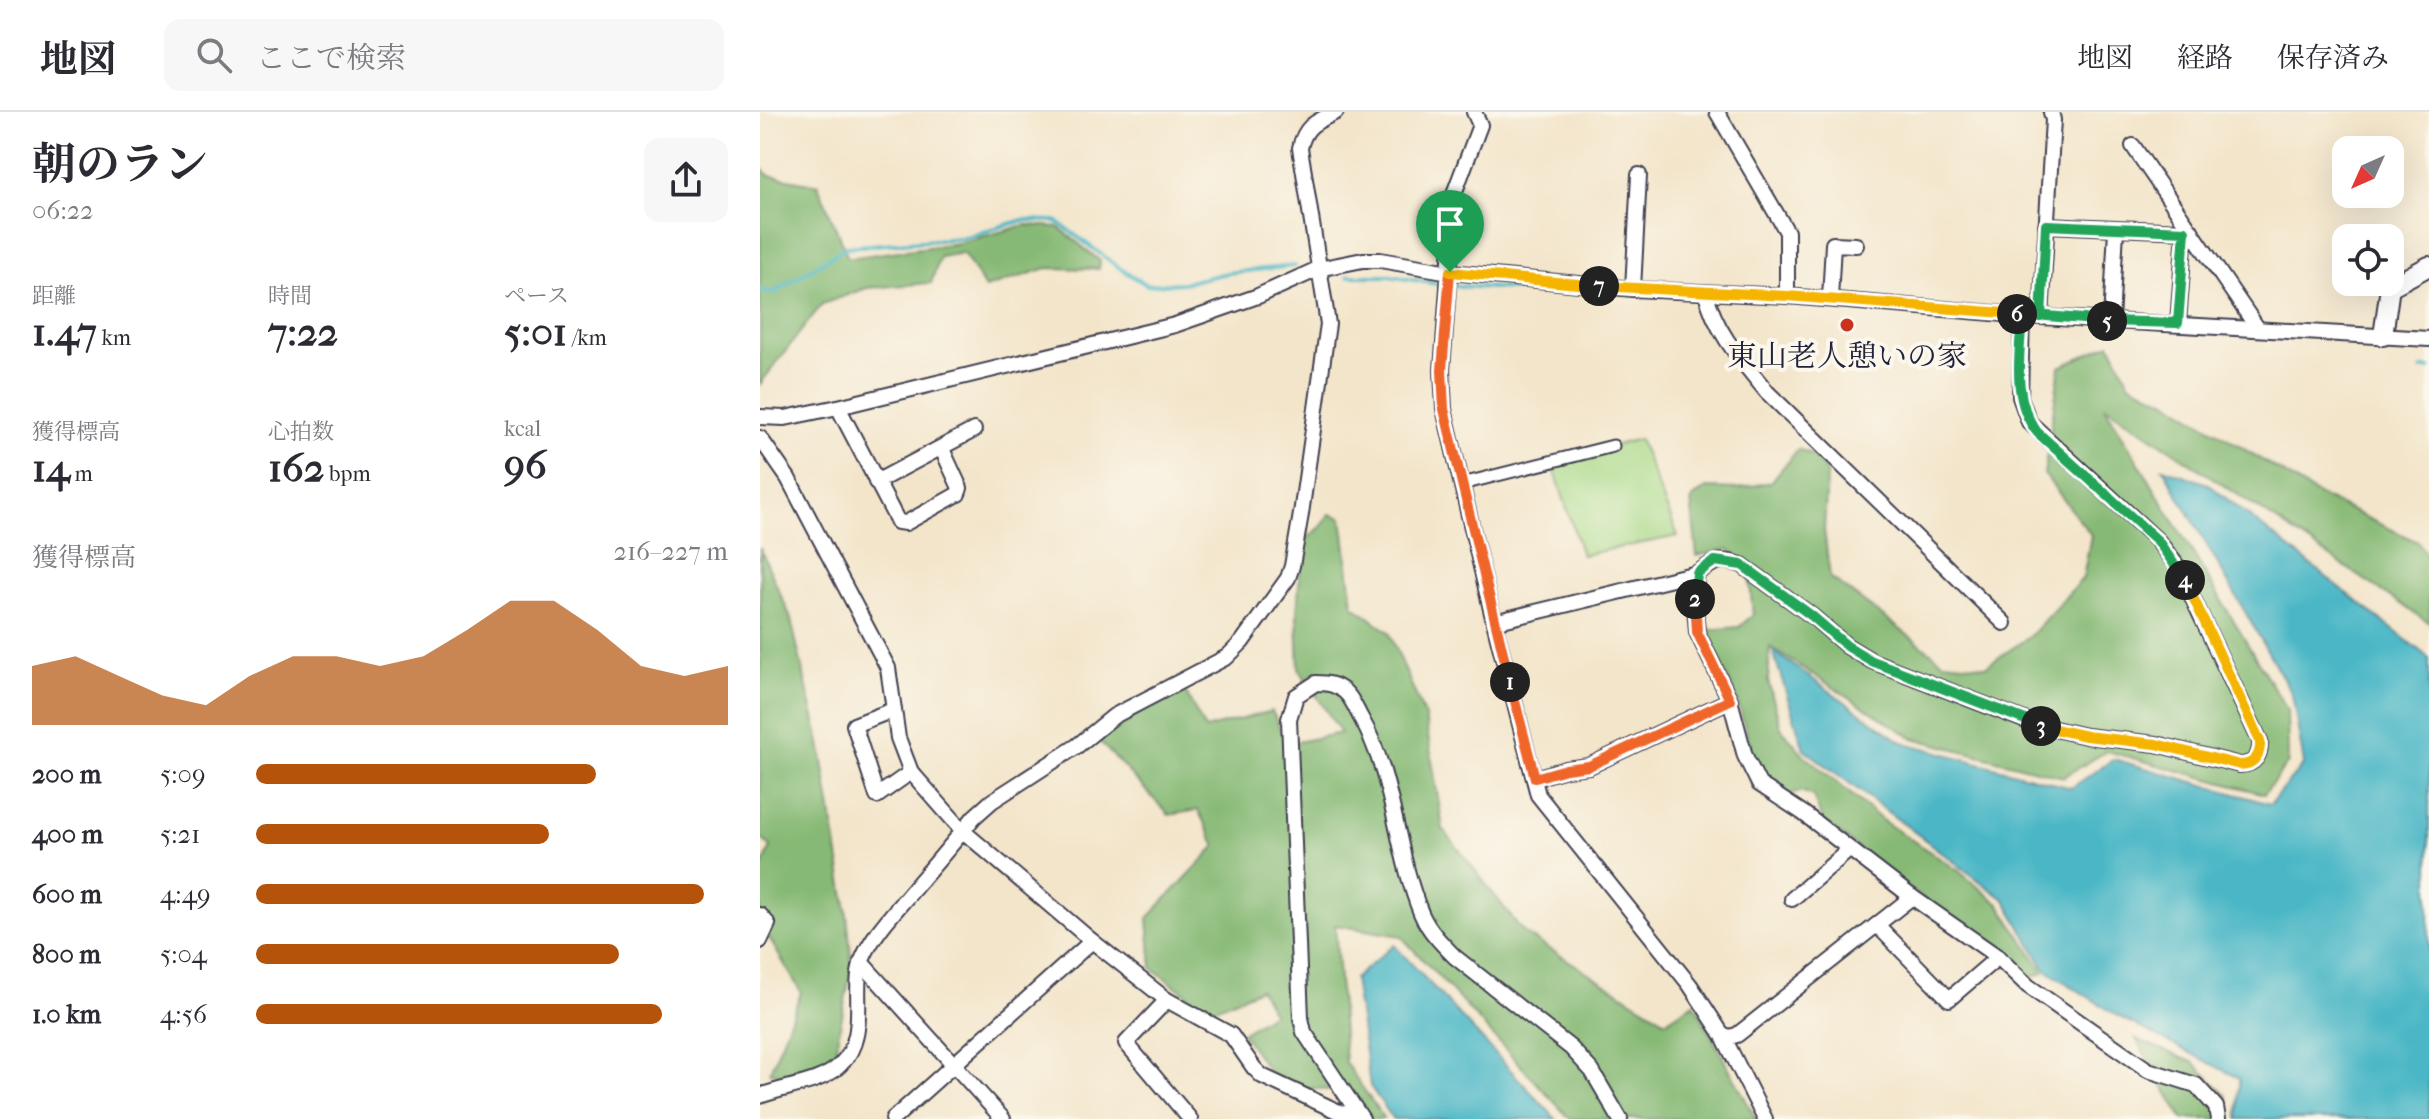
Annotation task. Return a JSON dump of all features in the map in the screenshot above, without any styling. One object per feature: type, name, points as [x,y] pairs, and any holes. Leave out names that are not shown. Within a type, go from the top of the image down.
[{"type":"street","points":[[760,1096],[815,1078],[841,1064],[855,1037],[861,962],[876,935],[974,817],[992,801],[1077,746],[1114,716],[1227,657],[1242,642],[1288,578],[1301,514],[1328,324],[1300,148],[1303,132],[1336,112]]},
{"type":"street","points":[[1474,112],[1480,125],[1455,191],[1442,370],[1444,409],[1538,795],[1690,985],[1722,1034],[1765,1119]]},
{"type":"street","points":[[1717,112],[1787,232],[1787,296]]},
{"type":"street","points":[[2041,317],[2051,112]]},
{"type":"street","points":[[2133,146],[2188,231],[2258,329]]},
{"type":"street","points":[[1633,289],[1639,175]]},
{"type":"street","points":[[2046,225],[2188,231]]},
{"type":"street","points":[[2111,321],[2116,230]]},
{"type":"street","points":[[2178,323],[2188,231]]},
{"type":"street","points":[[1830,299],[1833,244],[1856,245]]},
{"type":"street","points":[[760,417],[785,418],[838,407],[1175,325],[1258,296],[1318,269],[1363,260],[1450,272],[1633,289],[1787,296],[2041,317],[2429,339]]},
{"type":"street","points":[[2383,336],[2390,287],[2429,266]]},
{"type":"street","points":[[1706,293],[1711,316],[1733,350],[1767,392],[2004,623]]},
{"type":"street","points":[[1494,622],[1697,573],[1715,561],[1742,565],[1847,646],[1872,661],[2037,725],[2086,736],[2156,744],[2240,765],[2253,761],[2261,751],[2260,741],[2178,567],[2158,541],[2029,422],[2020,389],[2022,314]]},
{"type":"street","points":[[838,407],[898,522],[906,523],[958,494],[960,488],[942,449]]},
{"type":"street","points":[[876,482],[974,430]]},
{"type":"street","points":[[760,438],[788,478],[888,668],[898,738],[911,772],[963,831],[1092,941],[1167,1000],[1231,1035],[1262,1076],[1339,1112],[1359,1116]]},
{"type":"street","points":[[1462,484],[1613,446]]},
{"type":"street","points":[[1697,573],[1694,594],[1697,632],[1730,700],[1745,756],[1759,784],[1998,957],[2028,986],[2148,1070],[2196,1085],[2216,1107],[2218,1119]]},
{"type":"street","points":[[1359,1116],[1304,1032],[1301,1018],[1289,719],[1296,696],[1316,683],[1335,685],[1343,690],[1369,731],[1386,778],[1408,874],[1422,915],[1439,940],[1455,957],[1571,1048],[1592,1071],[1620,1119]]},
{"type":"street","points":[[1535,778],[1589,766],[1730,700]]},
{"type":"street","points":[[893,710],[854,725],[877,796],[911,772]]},
{"type":"street","points":[[1792,899],[1849,850]]},
{"type":"street","points":[[1722,1034],[1729,1037],[1737,1035],[1912,897]]},
{"type":"street","points":[[760,915],[768,924],[760,941]]},
{"type":"street","points":[[1878,926],[1949,999],[1998,957]]},
{"type":"street","points":[[893,1119],[1092,941]]},
{"type":"street","points":[[861,962],[1003,1119]]},
{"type":"street","points":[[1167,1000],[1126,1043],[1190,1119]]},
{"type":"green space","points":[[760,166],[768,175],[818,185],[848,258],[959,243],[1026,225],[1058,227],[1100,261],[1099,269],[1047,268],[985,288],[963,253],[940,257],[931,283],[867,288],[822,304],[760,384]]},
{"type":"green space","points":[[2110,343],[2130,384],[2167,401],[2318,495],[2418,542],[2429,559],[2429,623],[2104,405],[2287,710],[2288,763],[2264,794],[2107,751],[2063,777],[1913,738],[1770,647],[1768,681],[1781,728],[1804,755],[1883,821],[1956,869],[1999,904],[2044,972],[2033,977],[1914,892],[1822,820],[1813,796],[1801,791],[1786,795],[1757,769],[1737,699],[1707,630],[1739,627],[1753,615],[1748,563],[1728,549],[1697,556],[1691,500],[1706,488],[1738,489],[1771,482],[1798,449],[1815,456],[1827,474],[1824,530],[1830,577],[1944,662],[1986,666],[2029,637],[2083,578],[2091,535],[2044,474],[2060,367]]},
{"type":"green space","points":[[1639,439],[1678,536],[1582,555],[1552,462]]},
{"type":"green space","points":[[1329,514],[1342,518],[1353,605],[1389,632],[1425,717],[1443,829],[1524,933],[1666,1021],[1694,1003],[1756,1119],[1570,1119],[1401,936],[1335,925],[1345,1062],[1384,1119],[1368,1119],[1350,1094],[1315,1088],[1284,1094],[1242,1033],[1273,1013],[1260,989],[1208,1011],[1152,968],[1148,918],[1216,846],[1198,810],[1169,815],[1098,740],[1181,684],[1205,729],[1272,711],[1287,744],[1341,733],[1299,669],[1297,615],[1302,542],[1321,527]]},
{"type":"green space","points":[[760,548],[790,616],[820,743],[846,905],[852,965],[835,1052],[796,1078],[770,1072],[801,992],[760,923],[760,872],[771,847],[760,837]]},
{"type":"green space","points":[[2136,1039],[2193,1062],[2227,1096],[2230,1119],[2183,1119]]},
{"type":"water","points":[[2163,468],[2208,484],[2429,658],[2429,1119],[2238,1119],[2239,1078],[2123,1019],[2046,970],[2005,900],[1804,749],[1773,651],[1902,742],[2071,788],[2114,759],[2270,804],[2304,764],[2292,694]]},
{"type":"water","points":[[1394,945],[1556,1119],[1393,1119],[1370,1086],[1354,979]]},
{"type":"waterway","points":[[760,290],[773,293],[846,247],[962,238],[1023,220],[1056,221],[1147,285],[1183,283],[1227,273],[1295,266]]},
{"type":"waterway","points":[[1348,276],[1390,276],[1444,285]]},
{"type":"waterway","points":[[1453,286],[1561,291]]},
{"type":"waterway","points":[[2422,369],[2429,369]]},
{"type":"place","name":"東山老人憩いの家","points":[[1847,325]]},
{"type":"route","points":[[1450,272],[1442,370],[1444,409],[1494,622],[1535,778],[1589,766],[1730,700],[1697,632],[1694,594],[1697,573],[1721,560],[1742,565],[1847,646],[1872,661],[2037,725],[2086,736],[2156,744],[2240,765],[2247,765],[2261,751],[2260,741],[2240,693],[2178,567],[2158,541],[2037,432],[2029,422],[2020,397],[2022,314],[2041,317],[2178,323],[2185,231],[2046,225],[2041,317],[2022,314],[1787,296],[1633,289],[1450,272]]}]
